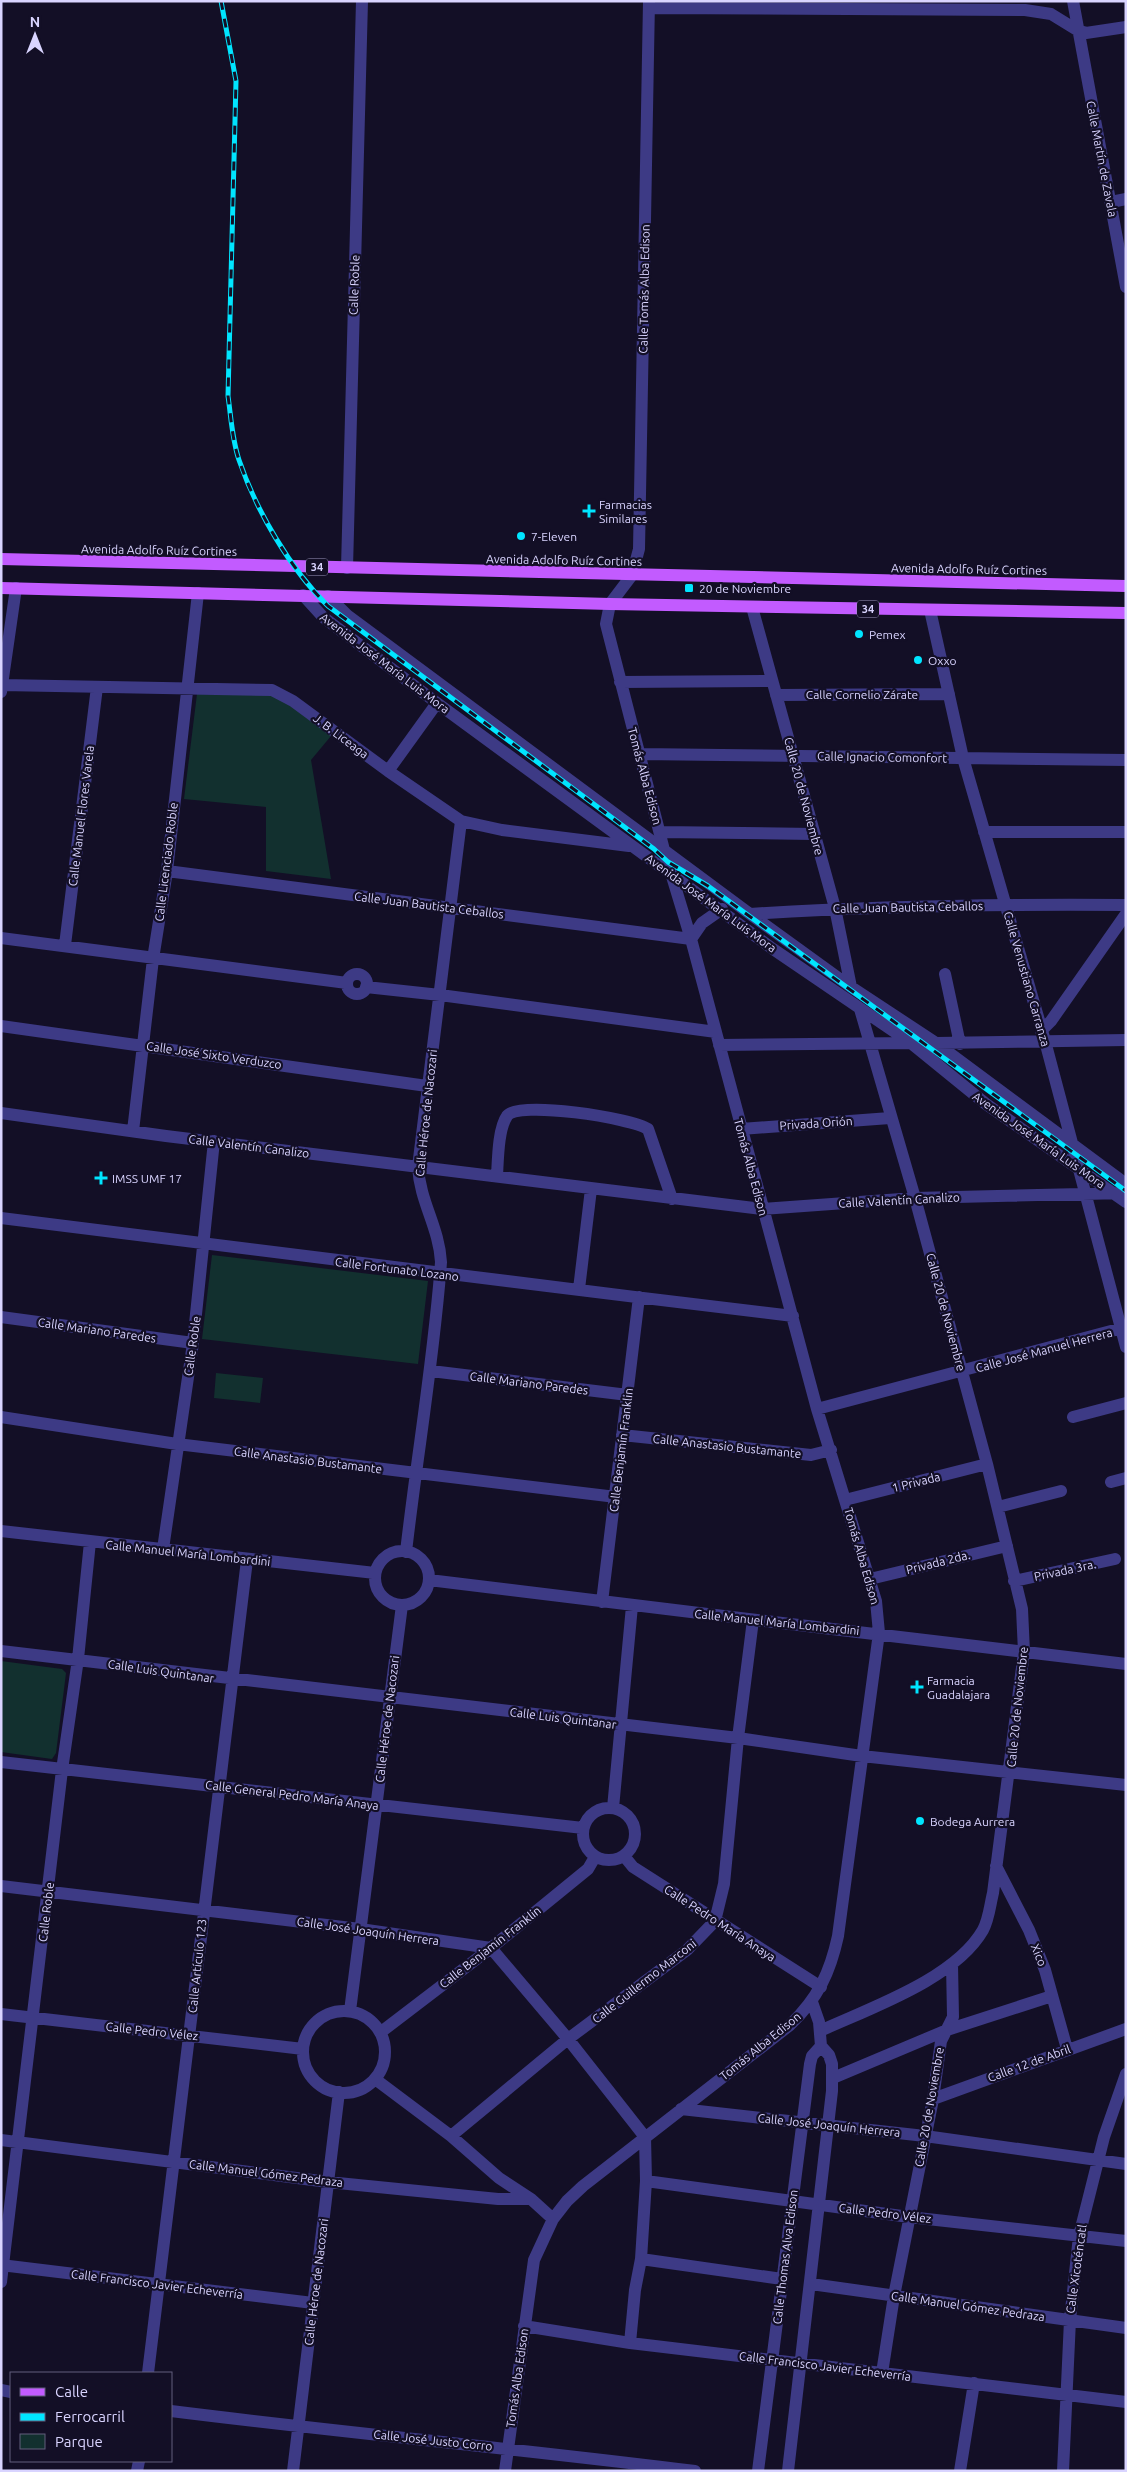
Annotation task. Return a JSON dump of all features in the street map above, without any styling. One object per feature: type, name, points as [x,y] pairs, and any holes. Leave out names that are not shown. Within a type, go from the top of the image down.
[{"type":"main road","name":"Avenida Adolfo Ruíz Cortines","points":[[1,559],[1126,586]]},
{"type":"main road","name":"34","points":[[1,588],[610,604],[1126,613]]},
{"type":"street","name":"Calle Roble","points":[[347,568],[362,1]]},
{"type":"street","name":"Calle Martín de Zavala","points":[[1073,1],[1126,288]]},
{"type":"street","points":[[649,5],[1031,11],[1051,14],[1077,30],[1094,33],[1126,27]]},
{"type":"street","name":"Calle Tomás Alba Edison","points":[[632,575],[637,560],[639,534],[649,5]]},
{"type":"street","points":[[1110,202],[1126,199]]},
{"type":"street","points":[[610,604],[632,575]]},
{"type":"street","points":[[2,690],[16,588]]},
{"type":"street","name":"Calle Licenciado Roble","points":[[133,1130],[153,959],[167,871],[198,593]]},
{"type":"street","name":"Avenida José María Luis Mora","points":[[303,596],[323,617],[437,703],[632,846],[722,909],[773,949],[911,1042],[986,1104],[1078,1167],[1120,1193],[1126,1202]]},
{"type":"street","name":"Avenida José María Luis Mora","points":[[328,596],[347,616],[750,914],[851,986],[936,1043],[1126,1184]]},
{"type":"street","name":"Tomás Alba Edison","points":[[504,2471],[534,2260],[553,2219],[567,2201],[584,2186],[790,2024],[812,2002],[821,1987],[834,1954],[838,1936],[879,1633],[879,1619],[870,1579],[817,1409],[691,940],[670,872],[638,754],[606,624],[610,604]]},
{"type":"street","name":"Calle 20 de Noviembre","points":[[752,607],[836,908],[851,986]]},
{"type":"street","name":"Calle Venustiano Carranza","points":[[930,610],[963,758],[1043,1036],[1085,1195],[1123,1328],[1126,1347]]},
{"type":"street","points":[[620,682],[772,681]]},
{"type":"street","name":"J. B. Liceaga","points":[[2,690],[97,687],[264,688],[280,693],[388,772],[461,821],[502,830],[664,850]]},
{"type":"street","name":"Calle Manuel Flores Varela","points":[[65,945],[97,687]]},
{"type":"street","name":"Calle Cornelio Zárate","points":[[776,695],[949,694]]},
{"type":"street","points":[[388,772],[437,703]]},
{"type":"street","name":"Calle Ignacio Comonfort","points":[[638,754],[1126,760]]},
{"type":"street","name":"Calle Héroe de Nacozari","points":[[406,1552],[415,1473],[431,1371],[440,1275],[440,1244],[419,1186],[418,1166],[461,821]]},
{"type":"street","points":[[660,832],[814,834]]},
{"type":"street","points":[[984,832],[1126,832]]},
{"type":"street","name":"Calle Juan Bautista Ceballos","points":[[167,871],[691,940]]},
{"type":"street","name":"Calle Juan Bautista Ceballos","points":[[750,914],[836,908],[1006,904],[1126,905]]},
{"type":"street","points":[[691,940],[702,923],[722,909]]},
{"type":"street","points":[[1043,1036],[1051,1021],[1126,914]]},
{"type":"street","points":[[1,938],[347,983],[350,977],[361,975],[366,980],[366,987],[440,995],[716,1032]]},
{"type":"street","points":[[945,974],[960,1044]]},
{"type":"street","name":"Calle 20 de Noviembre","points":[[860,1009],[890,1118],[915,1198],[987,1464],[1022,1609],[1024,1652],[1010,1774],[989,1912],[984,1929],[952,1964],[953,2017],[941,2041],[933,2099],[894,2296],[882,2373]]},
{"type":"street","name":"Calle José Sixto Verduzco","points":[[1,1026],[427,1086]]},
{"type":"street","points":[[936,1043],[960,1044],[1043,1036],[1126,1040]]},
{"type":"street","points":[[719,1045],[911,1042]]},
{"type":"street","points":[[497,1176],[504,1124],[507,1115],[512,1111],[531,1109],[629,1120],[648,1129],[672,1199]]},
{"type":"street","name":"Calle Valentín Canalizo","points":[[1,1113],[214,1142],[762,1209],[915,1198],[1120,1193]]},
{"type":"street","name":"Privada Orión","points":[[741,1129],[890,1118]]},
{"type":"street","name":"Calle Roble","points":[[164,1549],[177,1444],[194,1343],[214,1142]]},
{"type":"street","points":[[579,1289],[591,1189]]},
{"type":"street","name":"Calle Fortunato Lozano","points":[[1,1218],[440,1275],[579,1289],[793,1316]]},
{"type":"street","name":"Calle Benjamín Franklin","points":[[602,1602],[639,1298]]},
{"type":"street","name":"Calle Mariano Paredes","points":[[1,1317],[194,1343]]},
{"type":"street","name":"Calle José Manuel Herrera","points":[[817,1409],[1123,1328]]},
{"type":"street","name":"Calle Mariano Paredes","points":[[431,1371],[628,1395]]},
{"type":"street","points":[[1073,1417],[1126,1403]]},
{"type":"street","name":"Calle Anastasio Bustamante","points":[[1,1417],[177,1444],[616,1497]]},
{"type":"street","name":"Calle Anastasio Bustamante","points":[[622,1434],[811,1455],[831,1450]]},
{"type":"street","name":"1 Privada","points":[[845,1500],[987,1464]]},
{"type":"street","points":[[1111,1482],[1126,1478]]},
{"type":"street","points":[[998,1508],[1061,1491]]},
{"type":"street","name":"Calle Manuel María Lombardini","points":[[1,1531],[375,1573]]},
{"type":"street","name":"Calle Roble","points":[[1,2282],[49,1892],[62,1770],[78,1659],[90,1542]]},
{"type":"street","name":"Privada 2da.","points":[[870,1579],[1007,1546]]},
{"type":"street","points":[[406,1552],[423,1561],[429,1580],[423,1595],[410,1604],[402,1605],[389,1602],[379,1592],[375,1573],[383,1558],[390,1554],[406,1552]]},
{"type":"street","name":"Privada 3ra.","points":[[1014,1581],[1115,1559]]},
{"type":"street","name":"Calle Artículo 123","points":[[148,2372],[190,2035],[203,1910],[221,1787],[247,1560]]},
{"type":"street","name":"Calle Manuel María Lombardini","points":[[429,1580],[632,1606],[879,1633],[1126,1664]]},
{"type":"street","name":"Calle Héroe de Nacozari","points":[[350,2011],[402,1605]]},
{"type":"street","points":[[613,1808],[632,1606]]},
{"type":"street","points":[[715,1921],[724,1884],[738,1738],[753,1620]]},
{"type":"street","name":"Calle Luis Quintanar","points":[[1,1651],[738,1738],[862,1756],[1010,1774],[1126,1785]]},
{"type":"street","name":"Calle General Pedro María Anaya","points":[[1,1762],[583,1828]]},
{"type":"street","points":[[613,1808],[629,1816],[636,1832],[630,1849],[624,1856],[609,1860],[595,1857],[584,1844],[583,1828],[591,1814],[597,1810],[613,1808]]},
{"type":"street","name":"Calle Pedro María Anaya","points":[[624,1856],[633,1867],[821,1987]]},
{"type":"street","name":"Calle Benjamín Franklin","points":[[380,2032],[491,1948],[588,1869],[595,1857]]},
{"type":"street","name":"Xico","points":[[996,1866],[1029,1930],[1045,1970],[1067,2049]]},
{"type":"street","name":"Calle José Joaquín Herrera","points":[[1,1886],[360,1929],[491,1948]]},
{"type":"street","name":"Calle Guillermo Marconi","points":[[450,2136],[568,2039],[687,1950],[715,1921]]},
{"type":"street","points":[[491,1948],[568,2039],[645,2137],[646,2181],[641,2259],[635,2290],[630,2343]]},
{"type":"street","points":[[820,2032],[918,1986],[952,1964]]},
{"type":"street","points":[[833,2078],[947,2030],[1052,1996]]},
{"type":"street","points":[[788,2471],[821,2205],[833,2078],[829,2055],[821,2046],[820,2032],[812,2002]]},
{"type":"street","points":[[336,2011],[350,2011],[368,2018],[380,2032],[385,2044],[382,2068],[375,2079],[359,2090],[339,2092],[327,2089],[316,2082],[308,2073],[303,2049],[306,2036],[313,2024],[324,2016],[336,2011]]},
{"type":"street","name":"Calle Pedro Vélez","points":[[1,2014],[303,2049]]},
{"type":"street","name":"Calle 12 de Abril","points":[[933,2099],[1067,2049],[1122,2034]]},
{"type":"street","name":"Calle Thomas Alva Edison","points":[[758,2471],[810,2064],[812,2056],[821,2046]]},
{"type":"street","name":"Calle Xicoténcatl","points":[[1063,2471],[1070,2320],[1079,2236],[1104,2136],[1126,2074]]},
{"type":"street","points":[[375,2079],[450,2136],[499,2178],[531,2199],[553,2219]]},
{"type":"street","name":"Calle Héroe de Nacozari","points":[[293,2471],[339,2092]]},
{"type":"street","name":"Calle José Joaquín Herrera","points":[[681,2109],[925,2136],[1126,2164]]},
{"type":"street","name":"Calle Manuel Gómez Pedraza","points":[[1,2140],[328,2182],[498,2199],[531,2199]]},
{"type":"street","name":"Calle Pedro Vélez","points":[[646,2181],[909,2217],[1126,2241]]},
{"type":"street","points":[[641,2259],[782,2278]]},
{"type":"street","name":"Calle Francisco Javier Echeverría","points":[[2,2265],[313,2303]]},
{"type":"street","name":"Calle Manuel Gómez Pedraza","points":[[811,2284],[1126,2328]]},
{"type":"street","name":"Calle Francisco Javier Echeverría","points":[[524,2326],[630,2343],[1126,2402]]},
{"type":"street","points":[[960,2471],[974,2383]]},
{"type":"street","name":"Calle José Justo Corro","points":[[172,2411],[298,2427],[507,2447],[613,2466],[695,2471]]},
{"type":"green space","points":[[197,694],[276,695],[331,736],[311,760],[331,879],[266,871],[266,807],[184,799]]},
{"type":"green space","points":[[212,1255],[428,1281],[418,1364],[202,1339]]},
{"type":"green space","points":[[216,1373],[263,1378],[260,1403],[214,1398]]},
{"type":"green space","points":[[1,1661],[62,1669],[66,1673],[56,1753],[52,1759],[1,1752]]},
{"type":"railway","points":[[221,1],[236,81],[228,396],[232,428],[239,460],[255,499],[276,538],[300,575],[328,606],[654,849],[668,862],[708,886],[1126,1191]]},
{"type":"place","name":"Farmacias Similares","points":[[589,511]]},
{"type":"place","name":"7-Eleven","points":[[521,536]]},
{"type":"place","name":"20 de Noviembre","points":[[689,588]]},
{"type":"place","name":"Pemex","points":[[859,634]]},
{"type":"place","name":"Oxxo","points":[[918,660]]},
{"type":"place","name":"IMSS UMF 17","points":[[101,1178]]},
{"type":"place","name":"Farmacia Guadalajara","points":[[917,1687]]},
{"type":"place","name":"Bodega Aurrera","points":[[920,1821]]}]
